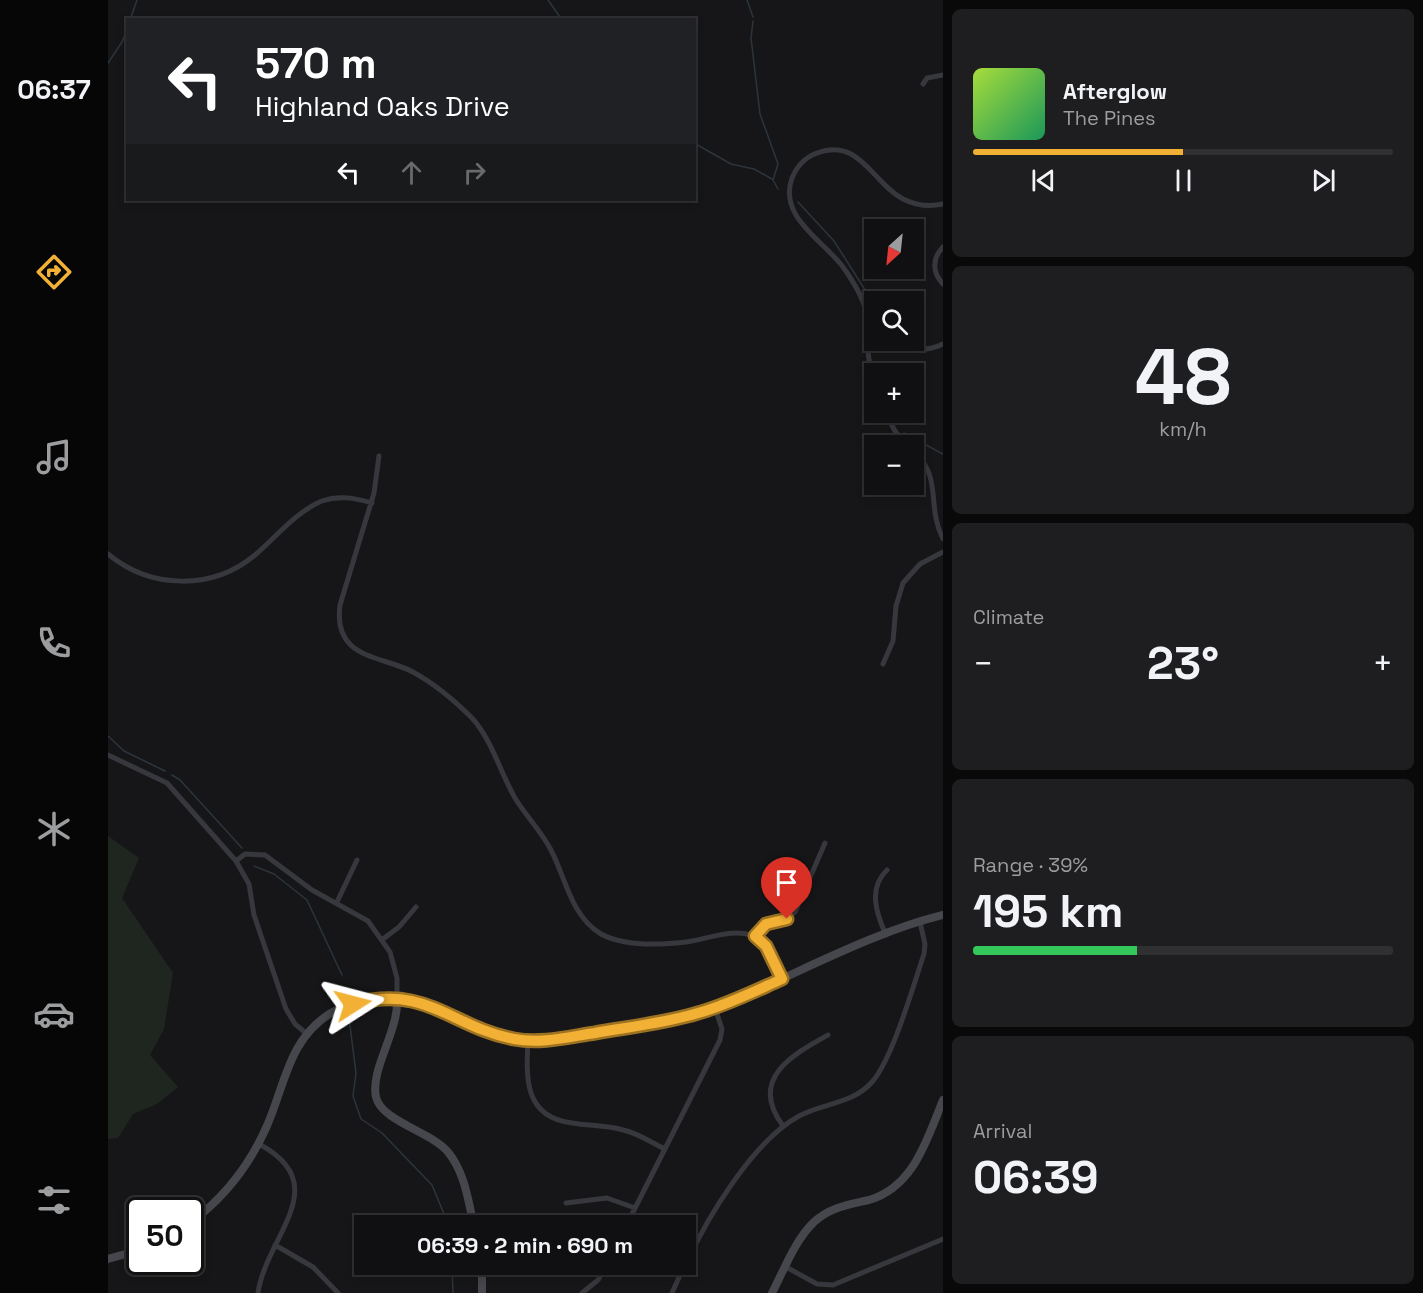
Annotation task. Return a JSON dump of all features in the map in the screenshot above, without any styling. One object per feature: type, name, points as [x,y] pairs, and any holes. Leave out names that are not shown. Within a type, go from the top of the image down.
[{"type":"main road","points":[[204,1210],[230,1186],[259,1144],[277,1102],[290,1060],[307,1034],[324,1018],[345,1006],[371,1000],[397,999],[426,1004],[495,1034],[528,1041],[558,1039],[658,1022],[715,1008],[886,935],[943,915]]},
{"type":"main road","points":[[397,999],[397,1021],[387,1045],[376,1085],[377,1101],[386,1112],[432,1138],[449,1153],[464,1180],[472,1215]]},
{"type":"main road","points":[[772,1293],[807,1231],[825,1214],[840,1206],[876,1197],[900,1183],[915,1164],[939,1119],[943,1100]]},
{"type":"main road","points":[[108,1259],[126,1254]]},
{"type":"main road","points":[[482,1275],[482,1293]]},
{"type":"street","points":[[923,84],[927,78],[943,75]]},
{"type":"street","points":[[864,306],[847,273],[795,214],[790,193],[794,173],[813,154],[824,150],[842,150],[861,159],[888,188],[902,198],[925,205],[943,204]]},
{"type":"street","points":[[943,247],[936,256],[934,266],[943,284]]},
{"type":"street","points":[[924,349],[943,344]]},
{"type":"street","points":[[379,456],[372,503],[340,606],[344,635],[354,648],[365,656],[396,664],[418,675],[476,724],[516,799],[550,849],[574,905],[583,918],[603,934],[628,943],[688,942],[740,933],[755,936],[766,946],[782,979]]},
{"type":"street","points":[[924,461],[936,480],[936,517],[943,538]]},
{"type":"street","points":[[108,554],[128,568],[159,579],[181,582],[209,578],[228,572],[249,560],[317,504],[340,498],[372,503]]},
{"type":"street","points":[[883,663],[893,641],[896,606],[903,583],[920,564],[943,552]]},
{"type":"street","points":[[108,755],[166,783],[236,861],[249,884],[254,915],[286,1009],[295,1024],[307,1034]]},
{"type":"street","points":[[755,936],[763,926],[787,919],[795,912],[825,843]]},
{"type":"street","points":[[236,861],[246,854],[265,855],[312,890],[361,916],[383,939],[394,964],[397,999]]},
{"type":"street","points":[[337,902],[357,860]]},
{"type":"street","points":[[886,935],[875,900],[879,880],[888,870]]},
{"type":"street","points":[[383,939],[399,927],[416,906]]},
{"type":"street","points":[[696,1243],[711,1215],[760,1149],[783,1126],[810,1111],[855,1096],[868,1086],[880,1071],[924,954],[926,944],[920,922]]},
{"type":"street","points":[[632,1215],[720,1040],[722,1029],[715,1008]]},
{"type":"street","points":[[783,1126],[773,1110],[771,1099],[776,1075],[793,1055],[828,1035]]},
{"type":"street","points":[[528,1041],[528,1085],[535,1101],[546,1113],[567,1122],[626,1130],[665,1149]]},
{"type":"street","points":[[258,1293],[264,1269],[293,1208],[296,1188],[285,1163],[259,1144]]},
{"type":"street","points":[[566,1203],[607,1198],[635,1208]]},
{"type":"street","points":[[786,1267],[817,1284],[832,1285],[943,1239]]},
{"type":"street","points":[[275,1245],[313,1268],[338,1293]]},
{"type":"street","points":[[582,1293],[591,1291],[601,1275]]},
{"type":"street","points":[[672,1293],[680,1275]]},
{"type":"shaded area","points":[[108,836],[139,858],[122,898],[173,973],[164,1029],[150,1055],[178,1087],[157,1104],[133,1114],[118,1138],[108,1139]]},
{"type":"waterway","points":[[131,18],[137,0]]},
{"type":"waterway","points":[[548,0],[561,18]]},
{"type":"waterway","points":[[747,0],[753,17]]},
{"type":"waterway","points":[[753,21],[751,38],[760,114],[778,164],[773,180],[778,189]]},
{"type":"waterway","points":[[108,63],[126,32]]},
{"type":"waterway","points":[[696,144],[731,164],[754,169],[772,179]]},
{"type":"waterway","points":[[798,202],[834,241],[866,291]]},
{"type":"waterway","points":[[904,433],[943,454]]},
{"type":"waterway","points":[[108,736],[124,751],[165,771]]},
{"type":"waterway","points":[[172,775],[180,780],[242,848]]},
{"type":"waterway","points":[[254,866],[274,874],[307,900],[342,975]]},
{"type":"waterway","points":[[349,1018],[356,1073],[353,1096],[361,1119],[382,1133],[432,1185],[444,1215]]},
{"type":"waterway","points":[[452,1275],[453,1293]]},
{"type":"route","points":[[353,1004],[381,999],[417,1001],[441,1009],[495,1034],[528,1041],[558,1039],[678,1018],[715,1008],[782,979],[766,946],[755,936],[766,924],[787,919]]}]
